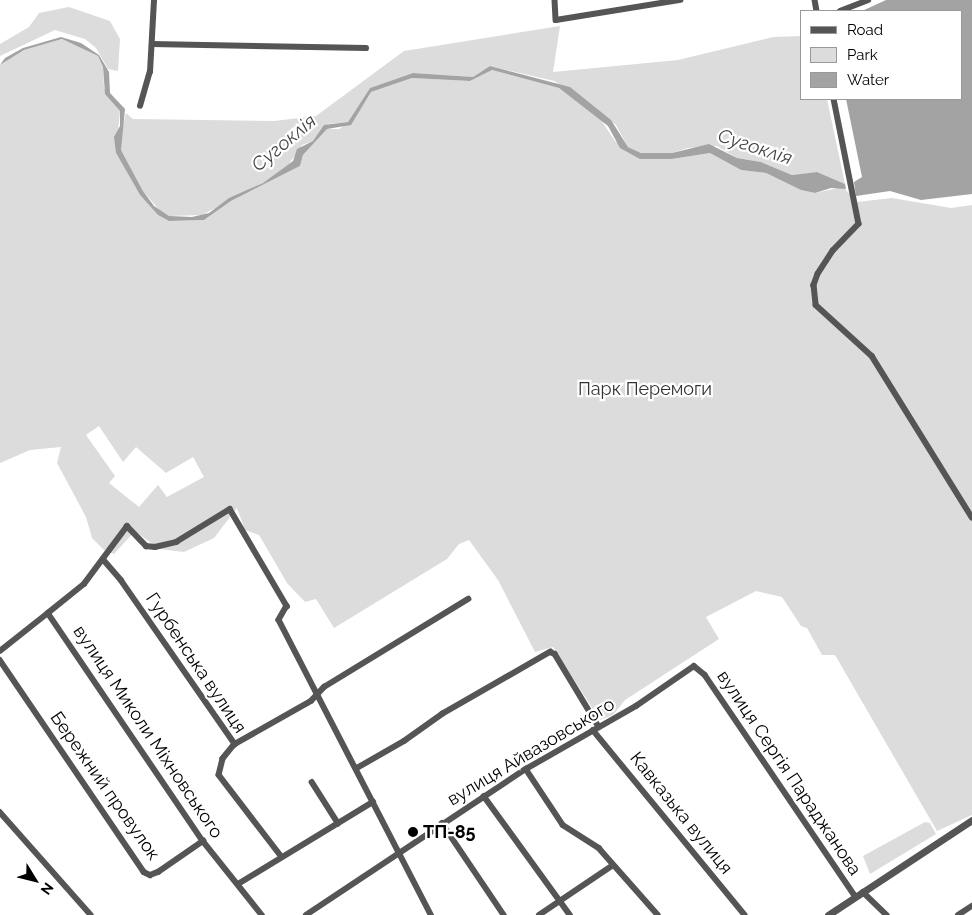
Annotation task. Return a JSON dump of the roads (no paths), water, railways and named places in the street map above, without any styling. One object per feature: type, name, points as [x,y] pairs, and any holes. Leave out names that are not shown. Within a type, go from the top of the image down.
[{"type":"street","points":[[140,106],[150,72],[154,0]]},
{"type":"street","points":[[556,0],[556,20],[680,0]]},
{"type":"street","points":[[843,10],[868,0]]},
{"type":"street","points":[[152,44],[366,48]]},
{"type":"street","points":[[834,100],[849,183],[859,224],[833,251],[818,274],[814,285],[816,305],[872,356],[972,517]]},
{"type":"street","points":[[0,651],[84,584],[127,526],[146,546],[155,548],[176,542],[230,509],[287,606],[279,620],[357,768],[431,915]]},
{"type":"street","name":"Гурбенська вулиця","points":[[103,559],[122,580],[235,744],[223,759],[219,775],[282,857]]},
{"type":"street","points":[[235,744],[318,695],[324,688],[468,599]]},
{"type":"street","name":"вулиця Миколи Міхновського","points":[[48,613],[204,840],[262,915]]},
{"type":"street","name":"Кавказька вулиця","points":[[357,768],[404,741],[442,714],[550,652],[556,654],[596,728],[745,915]]},
{"type":"street","name":"Бережний провулок","points":[[0,660],[144,872],[150,875],[158,872],[204,840]]},
{"type":"street","name":"вулиця Айвазовського","points":[[306,915],[526,769],[636,706],[687,668],[697,666]]},
{"type":"street","name":"вулиця Сергія Параджанова","points":[[697,666],[856,897]]},
{"type":"street","points":[[526,769],[563,825],[599,848],[658,915]]},
{"type":"street","points":[[312,782],[338,823]]},
{"type":"street","points":[[484,796],[558,902],[570,915]]},
{"type":"street","points":[[238,884],[373,802]]},
{"type":"street","points":[[0,812],[91,915]]},
{"type":"street","points":[[828,915],[972,820]]},
{"type":"street","points":[[442,823],[504,915]]},
{"type":"street","points":[[539,915],[590,884],[614,865]]},
{"type":"street","points":[[862,892],[887,915]]},
{"type":"street","points":[[958,915],[972,906]]},
{"type":"water","points":[[886,0],[972,0],[972,194],[921,200],[890,191],[856,196],[854,182],[862,177],[846,100],[962,100],[962,10],[864,10]]},
{"type":"water","points":[[61,37],[81,43],[99,55],[109,72],[110,93],[125,109],[121,150],[143,191],[154,206],[169,216],[192,217],[209,213],[229,198],[263,183],[293,161],[297,149],[313,141],[324,125],[348,122],[370,88],[413,73],[473,77],[490,66],[570,87],[611,120],[628,147],[641,153],[672,153],[709,144],[737,158],[761,162],[792,175],[817,172],[845,184],[846,189],[831,188],[815,193],[801,190],[766,173],[741,170],[710,153],[672,159],[640,159],[620,148],[608,126],[559,88],[492,70],[470,81],[412,78],[371,92],[351,125],[327,129],[303,155],[300,166],[231,201],[204,220],[169,221],[158,215],[140,195],[116,153],[114,137],[120,126],[120,111],[105,94],[103,67],[98,56],[62,39],[24,50],[0,65],[5,58],[23,48]]},
{"type":"place","name":"ТП-85","points":[[413,832]]},
{"type":"water label","name":"Сугоклія","points":[[284,143]]},
{"type":"water label","name":"Сугоклія","points":[[755,147]]},
{"type":"park label","name":"Парк Перемоги","points":[[645,389]]}]
